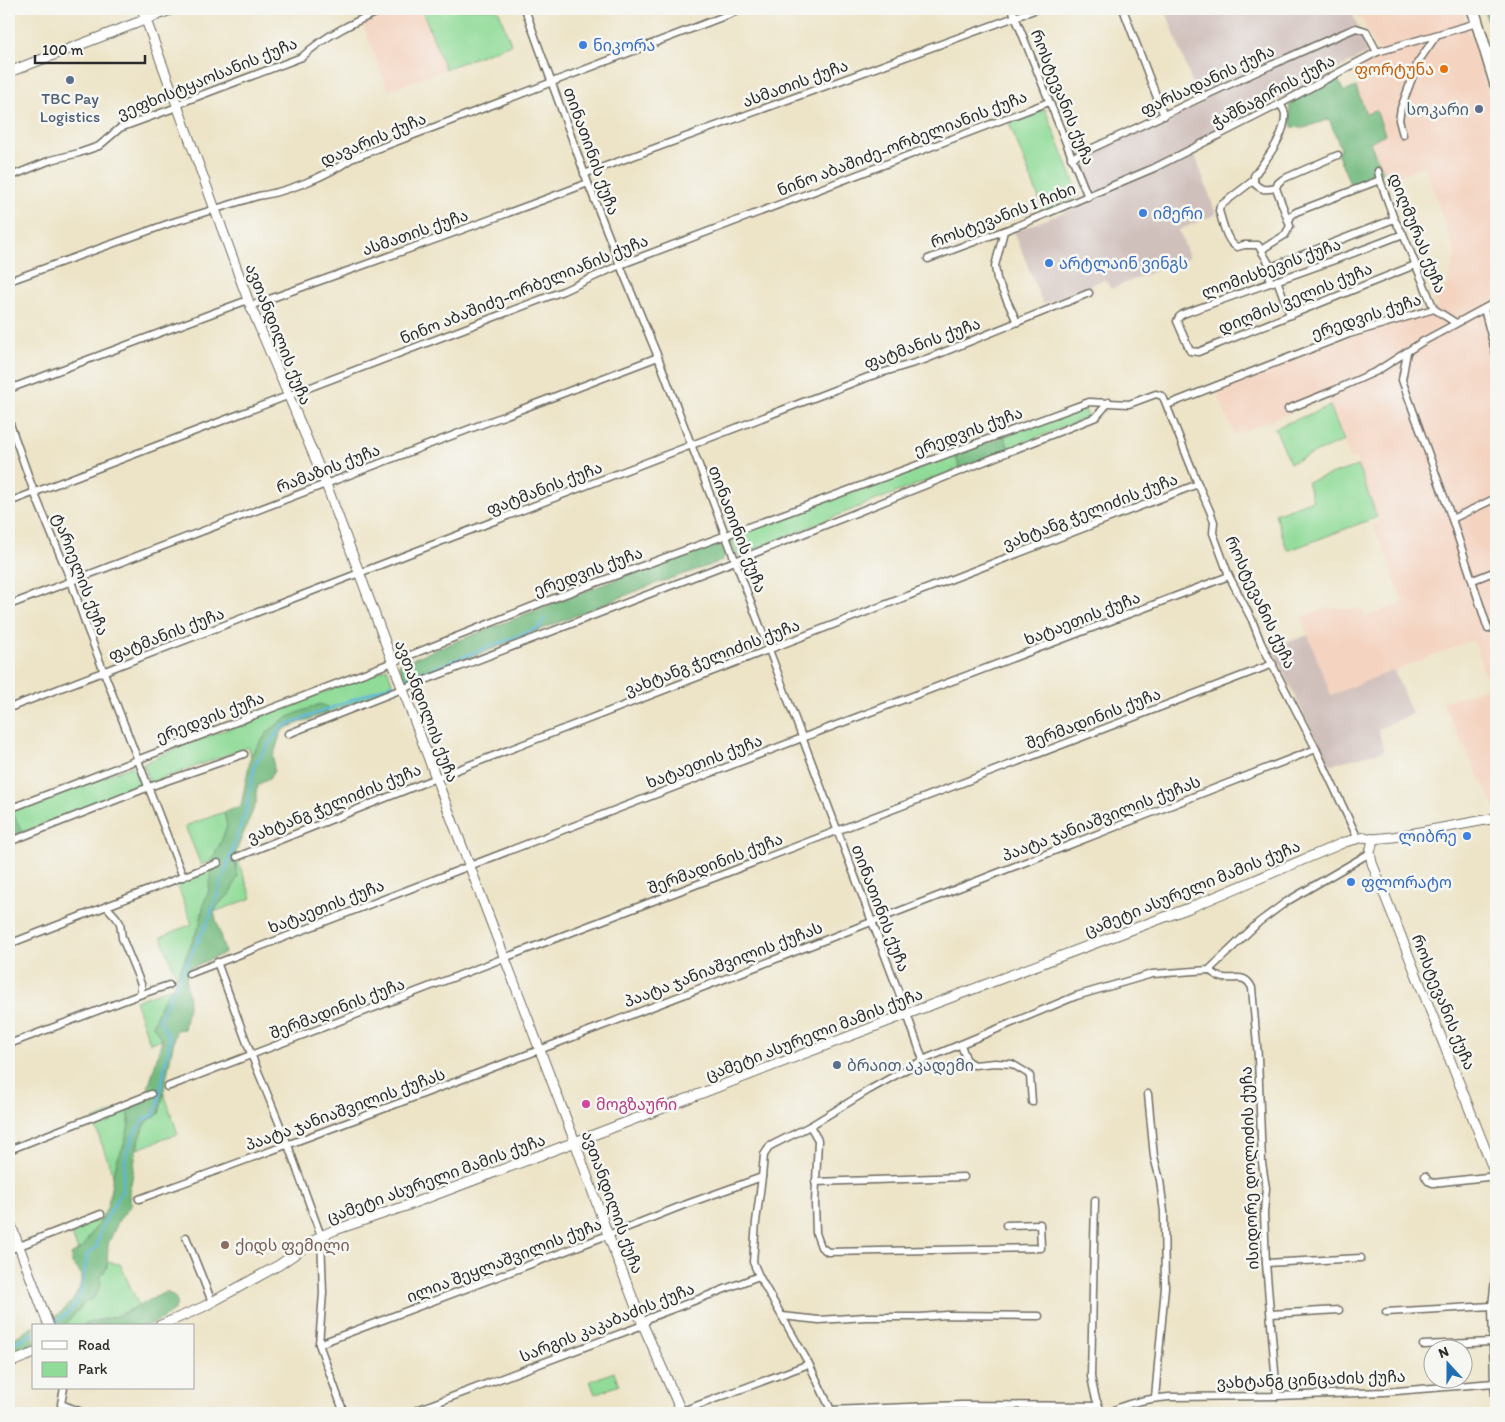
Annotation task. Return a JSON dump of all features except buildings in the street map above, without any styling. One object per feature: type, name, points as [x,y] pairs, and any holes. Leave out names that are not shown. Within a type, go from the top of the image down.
[{"type":"highway","points":[[1473,9],[1496,85]]},
{"type":"street","name":"ავთანდილის ქუჩა","points":[[142,9],[249,303],[326,484],[575,1142],[608,1235],[643,1326],[680,1413]]},
{"type":"street","points":[[9,72],[173,9]]},
{"type":"street","name":"ვეფხისტყაოსანის ქუჩა","points":[[9,177],[51,160],[99,146],[120,128],[302,57],[310,49],[356,21],[386,9]]},
{"type":"street","name":"თინათინის ქუჩა","points":[[525,9],[584,174],[658,358],[923,1060]]},
{"type":"street","name":"დავარის ქუჩა","points":[[9,281],[104,246],[214,209],[258,196],[272,194],[313,179],[351,159],[743,9]]},
{"type":"street","name":"როსტევანის ქუჩა","points":[[1012,9],[1088,197]]},
{"type":"street","name":"ასმათის ქუჩა","points":[[584,174],[1037,9]]},
{"type":"street","points":[[1122,9],[1164,116]]},
{"type":"street","name":"ჭაშნაგირის ქუჩა","points":[[1088,197],[1154,168],[1377,52],[1477,23]]},
{"type":"street","name":"ფარსადანის ქუჩა","points":[[1071,158],[1302,50],[1356,28],[1366,31],[1377,52]]},
{"type":"street","points":[[1403,136],[1399,120],[1401,108],[1418,62],[1436,36]]},
{"type":"street","name":"ნინო აბაშიძე-ორბელიანის ქუჩა","points":[[9,502],[563,291],[620,265],[1049,102]]},
{"type":"street","points":[[1276,188],[1265,190],[1259,188],[1254,183],[1254,176],[1277,142],[1283,126],[1285,113],[1280,104]]},
{"type":"street","points":[[1262,252],[1264,248],[1285,235],[1290,226],[1276,188],[1278,183],[1283,179],[1338,156]]},
{"type":"street","name":"დიღმურას ქუჩა","points":[[1378,171],[1394,219],[1403,234],[1434,309],[1456,323]]},
{"type":"street","points":[[1254,180],[1220,206],[1218,211],[1229,241],[1233,245],[1237,247],[1244,244],[1258,245],[1271,267],[1269,282]]},
{"type":"street","points":[[1289,221],[1296,212],[1380,180]]},
{"type":"street","name":"ასმათის ქუჩა","points":[[9,389],[249,303],[495,219],[588,183]]},
{"type":"street","name":"როსტევანის I ჩიხი","points":[[928,259],[1088,197]]},
{"type":"street","points":[[1271,267],[1394,219]]},
{"type":"street","points":[[1004,231],[995,266],[997,279],[1017,322]]},
{"type":"street","name":"ლომისხევის ქუჩა","points":[[1187,347],[1177,321],[1179,317],[1269,282],[1333,261],[1403,234]]},
{"type":"street","name":"დიღმის ველის ქუჩა","points":[[1187,347],[1190,351],[1198,352],[1415,265]]},
{"type":"street","points":[[1277,280],[1290,315]]},
{"type":"street","name":"ფატმანის ქუჩა","points":[[9,708],[359,575],[868,377],[924,360],[1089,293]]},
{"type":"street","points":[[1288,409],[1377,371],[1456,323],[1496,302]]},
{"type":"street","name":"ერედვის ქუჩა","points":[[1167,405],[1349,334],[1434,309]]},
{"type":"street","points":[[1484,309],[1496,354]]},
{"type":"street","points":[[1407,352],[1402,380],[1452,519],[1488,629]]},
{"type":"street","name":"რამაზის ქუჩა","points":[[9,605],[658,358]]},
{"type":"street","points":[[1109,402],[1129,404],[1156,394],[1162,396],[1167,405]]},
{"type":"street","name":"ერედვის ქუჩა","points":[[9,809],[393,662],[541,603],[1089,402],[1109,402]]},
{"type":"street","name":"ერედვის ქუჩა","points":[[288,734],[735,562],[1096,418],[1109,402]]},
{"type":"street","name":"როსტევანის ქუჩა","points":[[1167,405],[1210,510],[1214,522],[1213,533],[1229,576],[1316,749],[1358,838]]},
{"type":"street","name":"ტარიელის ქუჩა","points":[[9,421],[34,492],[71,581],[183,877]]},
{"type":"street","name":"ვახტანგ ჭელიძის ქუჩა","points":[[236,857],[1198,484]]},
{"type":"street","points":[[1452,519],[1496,498]]},
{"type":"street","points":[[1473,580],[1496,571]]},
{"type":"street","name":"ხატაეთის ქუჩა","points":[[189,974],[1229,576]]},
{"type":"street","name":"შერმადინის ქუჩა","points":[[167,1087],[1273,664]]},
{"type":"street","name":"პაატა ჯანიაშვილის ქუჩას","points":[[138,1199],[540,1050],[1316,749]]},
{"type":"street","points":[[9,842],[149,787],[244,754]]},
{"type":"street","name":"ცამეტი ასურელი მამის ქუჩა","points":[[163,1324],[212,1302],[279,1265],[321,1236],[575,1142],[1189,908],[1345,842],[1365,837],[1374,839],[1393,838],[1496,818]]},
{"type":"street","points":[[1098,1406],[962,1405],[832,1412],[809,1364],[753,1262],[764,1155],[770,1146],[810,1126],[868,1090],[923,1060],[1076,996],[1152,974],[1210,970],[1265,917],[1286,902],[1370,853],[1374,839]]},
{"type":"street","name":"როსტევანის ქუჩა","points":[[1370,853],[1496,1176]]},
{"type":"street","points":[[9,944],[218,863]]},
{"type":"street","points":[[106,906],[120,924],[122,938],[141,984],[141,991],[138,996]]},
{"type":"street","points":[[217,962],[321,1236],[323,1293],[319,1344],[344,1413]]},
{"type":"street","name":"ისიდორე დოლიძის ქუჩა","points":[[1210,970],[1215,975],[1223,978],[1244,979],[1250,983],[1252,988],[1258,1057],[1262,1163],[1266,1188],[1264,1213],[1266,1263],[1277,1396]]},
{"type":"street","points":[[9,1044],[169,984]]},
{"type":"street","points":[[961,1045],[967,1061],[974,1065],[1012,1064],[1027,1073],[1030,1076],[1032,1102]]},
{"type":"street","points":[[9,1150],[151,1094]]},
{"type":"street","points":[[1148,1094],[1154,1157],[1160,1180],[1164,1212],[1165,1287],[1155,1398]]},
{"type":"street","points":[[810,1126],[818,1140],[814,1203],[816,1233],[821,1247],[828,1252],[1041,1248],[1040,1224],[1006,1225]]},
{"type":"street","points":[[1425,1176],[1428,1182],[1433,1183],[1496,1176]]},
{"type":"street","name":"ილია შეყლაშვილის ქუჩა","points":[[319,1344],[762,1177]]},
{"type":"street","points":[[815,1182],[964,1177]]},
{"type":"street","points":[[1095,1200],[1092,1377],[1094,1395],[1103,1413]]},
{"type":"street","points":[[9,1250],[101,1214]]},
{"type":"street","points":[[9,1220],[48,1324]]},
{"type":"street","points":[[186,1237],[212,1302]]},
{"type":"street","points":[[1266,1263],[1361,1258]]},
{"type":"street","points":[[1496,1270],[1492,1306],[1496,1406]]},
{"type":"street","name":"სარგის კაკაბაძის ქუჩა","points":[[409,1413],[643,1326],[649,1318],[759,1276]]},
{"type":"street","points":[[1386,1312],[1492,1306]]},
{"type":"street","points":[[1271,1314],[1339,1310]]},
{"type":"street","points":[[782,1316],[819,1320],[947,1315],[1039,1316]]},
{"type":"street","points":[[1472,1343],[1492,1342]]},
{"type":"street","points":[[9,1363],[32,1354]]},
{"type":"street","points":[[680,1413],[809,1364]]},
{"type":"street","name":"ვახტანგ ცინცაძის ქუჩა","points":[[1109,1413],[1120,1407],[1155,1398],[1384,1392],[1494,1383]]},
{"type":"street","points":[[64,1390],[61,1404],[84,1413]]},
{"type":"shaded area","points":[[406,9],[422,9],[445,69],[389,91],[362,23]]},
{"type":"shaded area","points":[[1165,9],[1351,9],[1368,53],[1192,146],[1216,214],[1179,230],[1189,257],[1111,289],[1105,279],[1043,304],[1014,232],[1092,201],[1076,160],[1200,104]]},
{"type":"shaded area","points":[[1353,9],[1462,9],[1496,118],[1496,811],[1442,701],[1455,699],[1489,687],[1474,640],[1331,695],[1301,617],[1328,608],[1363,609],[1366,617],[1403,603],[1387,556],[1373,526],[1380,522],[1355,458],[1350,459],[1327,398],[1234,435],[1215,388],[1351,336],[1438,308],[1434,301],[1447,284],[1456,255],[1425,166],[1386,181],[1370,142],[1385,135],[1376,110],[1366,115],[1356,87],[1365,83],[1357,66],[1379,55],[1362,19],[1358,20]]},
{"type":"shaded area","points":[[1308,635],[1331,695],[1394,670],[1412,714],[1378,729],[1384,751],[1328,765],[1272,648]]},
{"type":"green space","points":[[422,9],[498,9],[511,44],[445,69]]},
{"type":"green space","points":[[1484,9],[1496,9],[1496,49]]},
{"type":"green space","points":[[1337,78],[1344,92],[1356,87],[1366,114],[1376,110],[1385,134],[1370,142],[1383,173],[1351,186],[1337,152],[1341,149],[1329,119],[1304,128],[1292,127],[1290,118],[1291,102]]},
{"type":"green space","points":[[1045,109],[1080,197],[1044,211],[1009,123]]},
{"type":"green space","points":[[1330,406],[1344,441],[1290,463],[1275,428]]},
{"type":"green space","points":[[1084,407],[1088,417],[1009,449],[1004,436]]},
{"type":"green space","points":[[1004,436],[1009,449],[960,468],[955,455]]},
{"type":"green space","points":[[955,455],[960,468],[739,556],[736,554],[730,539],[731,537]]},
{"type":"green space","points":[[1358,466],[1377,517],[1290,550],[1287,549],[1275,514],[1313,500],[1307,482]]},
{"type":"green space","points":[[719,543],[725,555],[722,561],[649,586],[405,684],[399,664],[562,600],[705,546]]},
{"type":"green space","points":[[387,668],[394,688],[327,713],[328,707],[283,720],[268,732],[251,755],[248,747],[150,783],[143,764],[177,748]]},
{"type":"green space","points":[[320,704],[328,707],[327,713],[288,727],[281,732],[273,757],[274,771],[269,779],[259,784],[256,792],[256,803],[237,849],[235,860],[238,876],[230,894],[218,905],[214,912],[225,953],[188,969],[186,983],[189,1001],[184,1029],[176,1030],[159,1114],[147,1121],[139,1138],[129,1191],[129,1199],[132,1204],[119,1220],[108,1244],[107,1267],[100,1278],[99,1290],[92,1300],[86,1301],[66,1324],[53,1324],[50,1319],[69,1305],[81,1284],[80,1273],[72,1264],[71,1255],[82,1248],[108,1206],[113,1175],[124,1145],[130,1120],[128,1110],[150,1098],[148,1089],[162,1040],[153,1025],[161,1003],[173,987],[200,924],[213,869],[211,861],[227,826],[224,812],[241,806],[251,755],[268,732],[283,720]]},
{"type":"green space","points":[[132,766],[140,783],[139,786],[23,832],[11,811]]},
{"type":"green space","points":[[11,811],[23,832],[9,837],[9,812]]},
{"type":"green space","points":[[224,812],[227,826],[220,844],[211,861],[201,865],[185,826]]},
{"type":"green space","points":[[237,859],[252,898],[214,912],[217,905],[230,894],[237,867],[235,860]]},
{"type":"green space","points":[[213,869],[200,924],[177,977],[161,937],[192,924],[177,884]]},
{"type":"green space","points":[[173,987],[161,1003],[153,1025],[162,1039],[150,1043],[135,1001]]},
{"type":"green space","points":[[164,1093],[178,1134],[137,1149],[146,1124],[159,1114]]},
{"type":"green space","points":[[150,1098],[128,1110],[129,1126],[127,1135],[113,1175],[93,1120]]},
{"type":"green space","points":[[102,1218],[82,1248],[78,1251],[70,1230]]},
{"type":"green space","points":[[106,1262],[120,1264],[139,1306],[112,1318],[86,1324],[66,1324],[101,1285],[100,1278],[107,1267]]},
{"type":"green space","points":[[166,1292],[174,1297],[177,1302],[172,1312],[151,1324],[86,1324],[120,1315]]},
{"type":"green space","points":[[32,1327],[32,1348],[9,1357],[9,1341]]},
{"type":"green space","points":[[614,1372],[619,1385],[595,1394],[590,1381]]},
{"type":"waterway","points":[[405,679],[538,628],[545,618]]},
{"type":"waterway","points":[[52,1324],[69,1311],[79,1296],[87,1255],[96,1248],[102,1227],[122,1190],[127,1152],[135,1132],[145,1119],[154,1115],[158,1104],[170,1039],[159,1019],[209,919],[246,810],[255,764],[281,727],[393,684]]},
{"type":"waterway","points":[[9,1345],[32,1334]]},
{"type":"place","name":"ნიკორა","points":[[583,45]]},
{"type":"place","name":"ფორტუნა","points":[[1444,69]]},
{"type":"place","name":"TBC Pay Logistics","points":[[70,80]]},
{"type":"place","name":"სოკარი","points":[[1479,109]]},
{"type":"place","name":"იმერი","points":[[1143,213]]},
{"type":"place","name":"არტლაინ ვინგს","points":[[1049,263]]},
{"type":"place","name":"ლიბრე","points":[[1467,836]]},
{"type":"place","name":"ფლორატო","points":[[1351,882]]},
{"type":"place","name":"ბრაით აკადემი","points":[[837,1065]]},
{"type":"place","name":"მოგზაური","points":[[586,1104]]},
{"type":"place","name":"ქიდს ფემილი","points":[[225,1245]]}]
